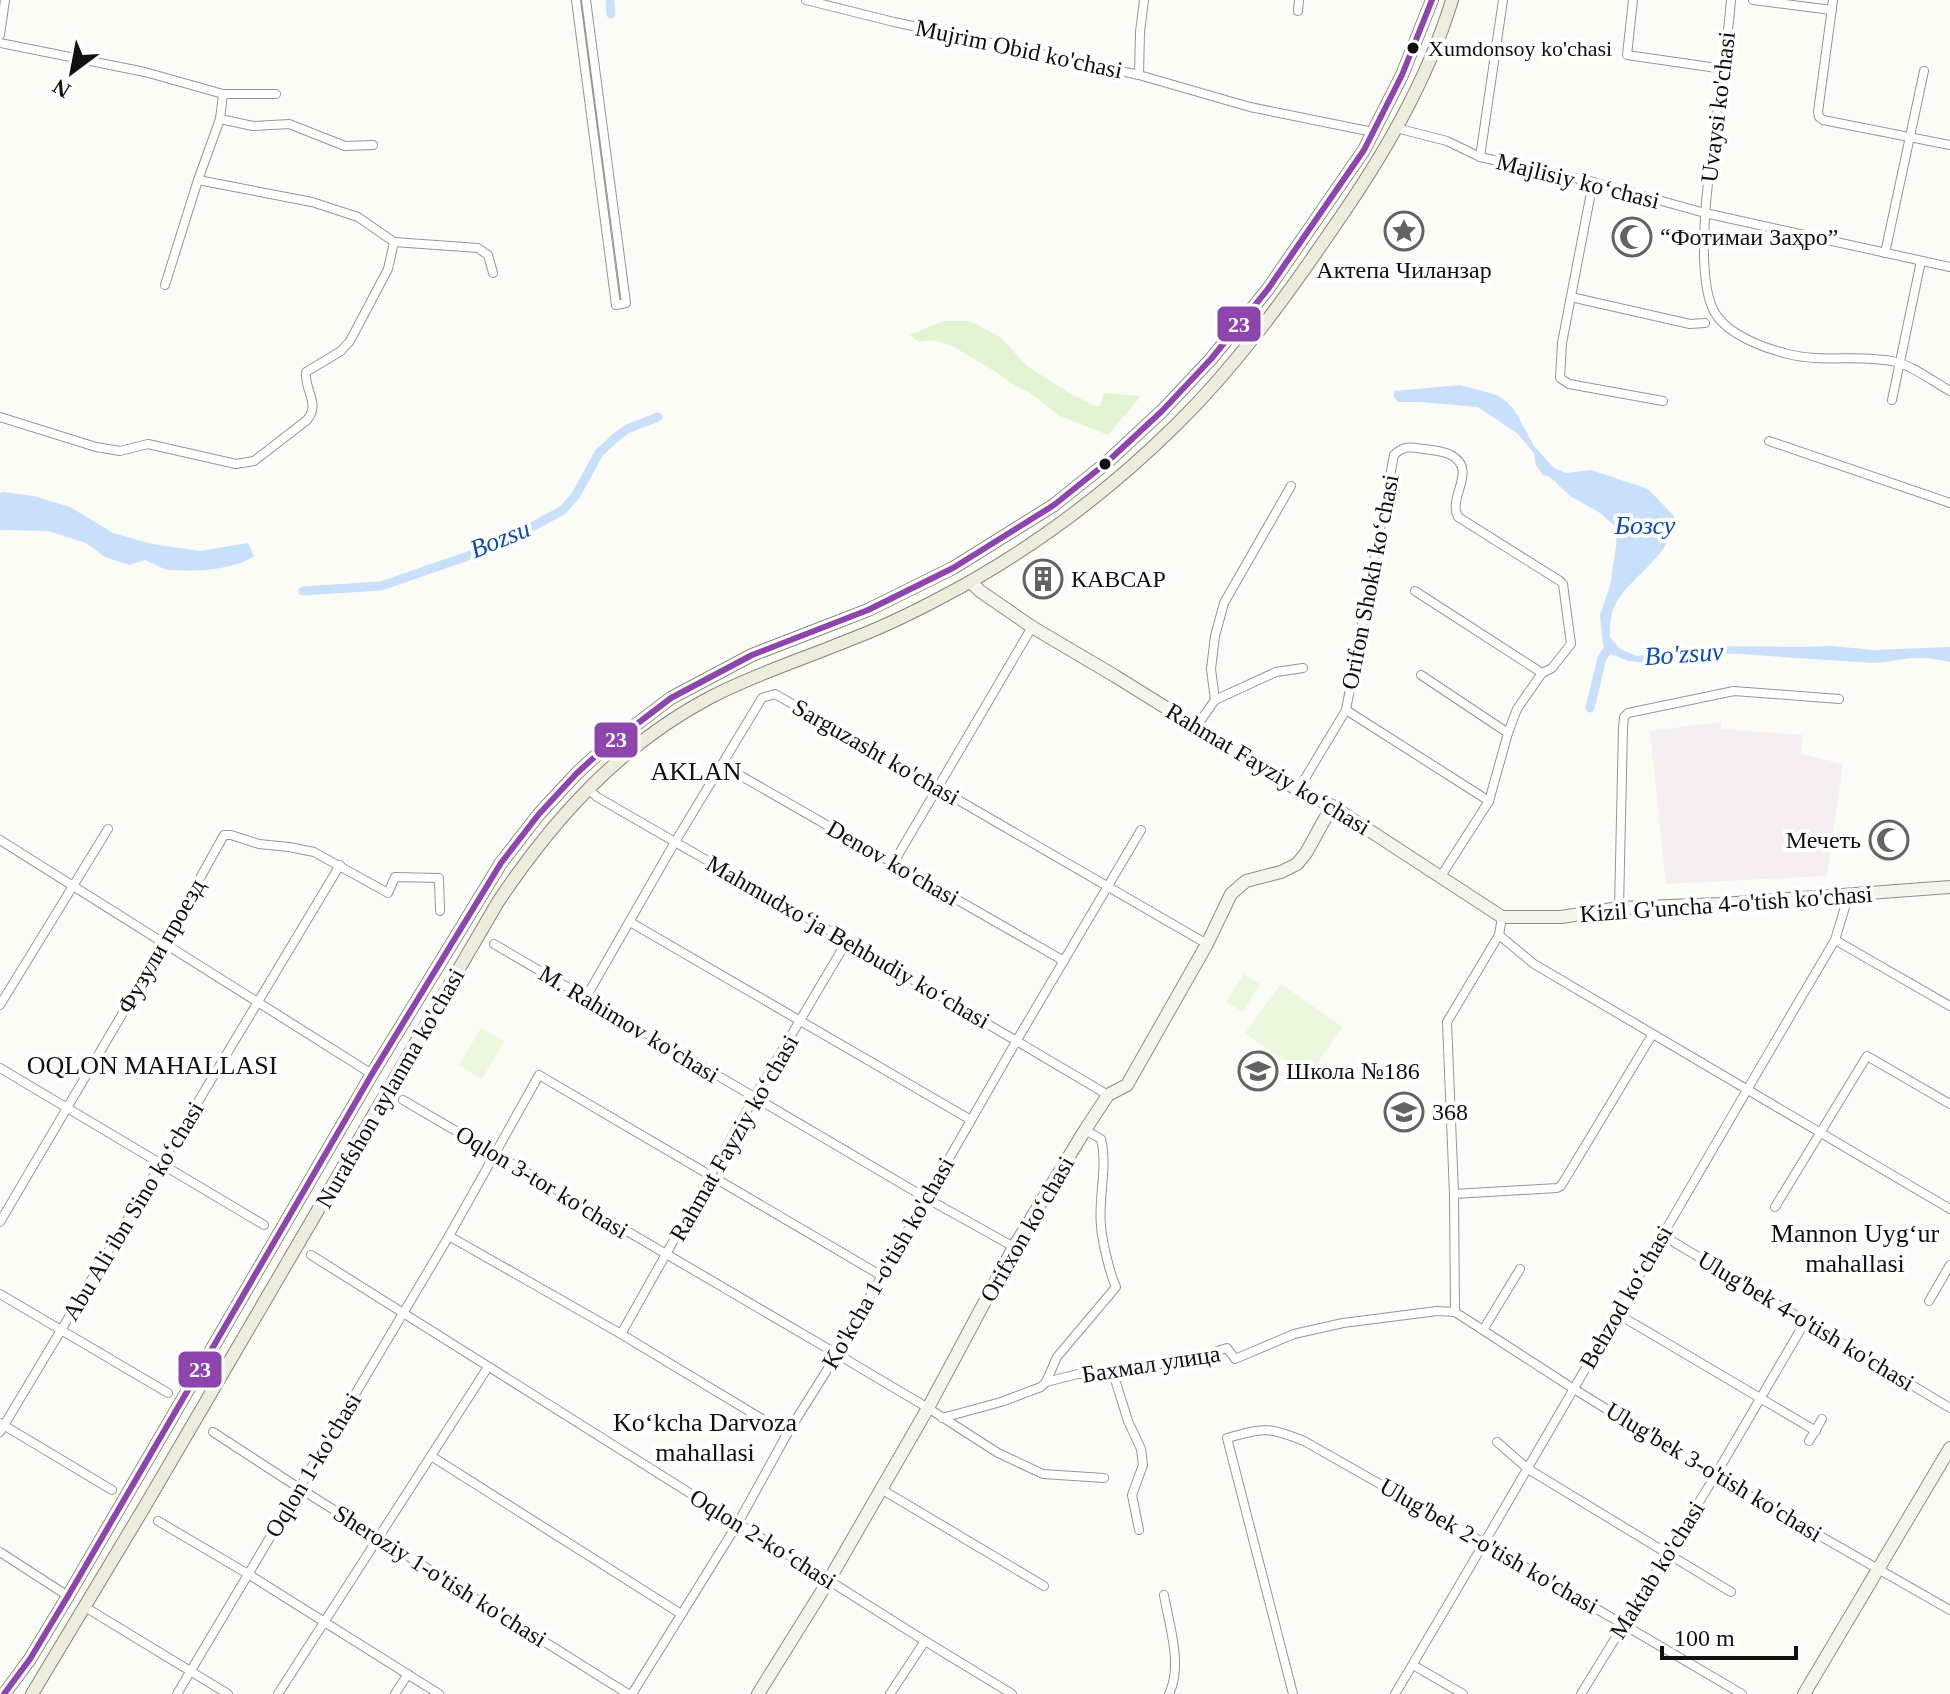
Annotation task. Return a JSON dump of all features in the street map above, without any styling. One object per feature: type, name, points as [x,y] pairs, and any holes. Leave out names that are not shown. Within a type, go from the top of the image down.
[{"type":"main road","name":"Nurafshon aylanma ko'chasi","points":[[32,1694],[498,902],[537,845],[588,789],[671,720],[760,674],[871,631],[971,582],[1050,532],[1138,461],[1179,423],[1221,376],[1283,299],[1350,205],[1396,128],[1431,56],[1452,0]]},
{"type":"main road","name":"Nurafshon aylanma ko'chasi","points":[[4,1694],[30,1659],[68,1596],[372,1074],[515,843],[588,762],[671,698],[752,655],[878,605],[953,568],[1054,505],[1124,446],[1196,376],[1268,289],[1332,198],[1373,132],[1402,75],[1430,4]]},
{"type":"main road","points":[[1430,4],[1447,15]]},
{"type":"main road","points":[[1268,289],[1273,298],[1283,299]]},
{"type":"main road","points":[[1124,446],[1131,445],[1137,449],[1140,455],[1138,461]]},
{"type":"main road","points":[[703,680],[702,691],[712,697]]},
{"type":"main road","points":[[617,738],[623,737],[628,741],[628,753]]},
{"type":"main road","points":[[126,1495],[145,1506]]},
{"type":"main road","points":[[49,1627],[66,1638]]},
{"type":"street","points":[[0,35],[5,0]]},
{"type":"street","points":[[576,0],[616,305],[626,303],[586,0]]},
{"type":"street","name":"Mujrim Obid ko'chasi","points":[[806,0],[1139,75],[1225,101],[1373,132]]},
{"type":"street","name":"Mujrim Obid ko'chasi","points":[[1139,75],[1144,0]]},
{"type":"street","points":[[1298,11],[1299,0]]},
{"type":"street","points":[[1480,157],[1503,0]]},
{"type":"street","points":[[1633,0],[1627,55],[1724,69]]},
{"type":"street","name":"Uvaysi ko'chasi","points":[[1731,0],[1705,213],[1704,277],[1713,309],[1723,323],[1741,335],[1788,354],[1817,359],[1900,363]]},
{"type":"street","points":[[1753,0],[1833,5],[1818,112],[1823,120],[1950,145]]},
{"type":"street","points":[[0,43],[145,72],[223,94],[276,94]]},
{"type":"street","points":[[1885,253],[1924,71]]},
{"type":"street","points":[[165,285],[220,119],[223,94]]},
{"type":"street","points":[[220,119],[253,126],[289,124],[345,146],[373,145]]},
{"type":"street","name":"Majlisiy koʻchasi","points":[[1396,128],[1447,141],[1480,157],[1593,182],[1705,213],[1950,267]]},
{"type":"street","points":[[198,180],[312,202],[358,217],[394,242],[478,248],[488,255],[493,273]]},
{"type":"street","points":[[1593,182],[1562,343],[1560,378],[1569,384],[1663,401]]},
{"type":"street","points":[[0,417],[96,447],[120,451],[148,444],[236,464],[254,461],[311,417],[314,409],[305,379],[306,372],[341,351],[350,341],[388,269],[394,242]]},
{"type":"street","points":[[1892,400],[1921,261]]},
{"type":"street","points":[[1571,297],[1690,324],[1705,323]]},
{"type":"street","points":[[1900,363],[1950,391]]},
{"type":"street","points":[[1769,441],[1950,503]]},
{"type":"street","name":"Orifon Shokh koʻchasi","points":[[1346,710],[1394,455],[1410,446],[1448,454],[1458,461],[1463,472],[1455,511],[1458,517],[1563,584],[1571,644],[1552,668],[1542,673]]},
{"type":"street","points":[[1215,700],[1211,669],[1215,636],[1224,603],[1291,486]]},
{"type":"street","name":"Rahmat Fayziy koʻchasi","points":[[971,582],[1032,627],[1298,790],[1332,806],[1502,917]]},
{"type":"street","points":[[1415,591],[1542,673],[1517,709],[1489,801],[1441,876]]},
{"type":"street","points":[[894,862],[1032,627]]},
{"type":"street","points":[[1196,727],[1215,700],[1276,672],[1303,668]]},
{"type":"street","points":[[1421,675],[1508,733]]},
{"type":"street","points":[[1619,908],[1623,728],[1624,717],[1628,713],[1734,691],[1839,699]]},
{"type":"street","name":"Sarguzasht ko'chasi","points":[[585,999],[762,698],[775,694],[1207,944]]},
{"type":"street","points":[[1298,790],[1346,710],[1489,801]]},
{"type":"street","name":"Denov ko'chasi","points":[[722,765],[1064,961]]},
{"type":"street","name":"Mahmudxoʻja Behbudiy koʻchasi","points":[[588,789],[1108,1095]]},
{"type":"street","name":"Orifxon koʻchasi","points":[[758,1694],[829,1580],[928,1408],[1014,1247],[1108,1095],[1127,1085],[1207,944],[1228,899],[1246,881],[1281,872],[1297,864],[1332,806]]},
{"type":"street","points":[[0,1005],[108,829]]},
{"type":"street","name":"Ko'kcha 1-o'tish ko'chasi","points":[[630,1694],[738,1523],[1141,830]]},
{"type":"street","name":"Фузули проезд","points":[[0,1222],[224,835],[314,852],[340,865]]},
{"type":"street","points":[[0,840],[372,1074]]},
{"type":"street","points":[[340,865],[388,893],[395,877],[439,878],[440,911]]},
{"type":"street","name":"Abu Ali ibn Sino koʻchasi","points":[[1,1427],[62,1331],[340,865]]},
{"type":"street","name":"Kizil G'uncha 4-o'tish ko'chasi","points":[[1502,917],[1561,917],[1619,908],[1722,904],[1950,887]]},
{"type":"street","name":"Behzod ko‘chasi","points":[[1395,1694],[1835,940],[1845,907],[1845,895]]},
{"type":"street","points":[[1455,1312],[1447,1022],[1499,935],[1502,917]]},
{"type":"street","points":[[630,922],[971,1120]]},
{"type":"street","points":[[1499,935],[1534,964],[1950,1209]]},
{"type":"street","points":[[1835,940],[1950,1006]]},
{"type":"street","name":"Rahmat Fayziy koʻchasi","points":[[621,1334],[847,941]]},
{"type":"street","name":"M. Rahimov ko'chasi","points":[[494,944],[1014,1247]]},
{"type":"street","points":[[1454,1194],[1561,1186],[1652,1035]]},
{"type":"street","points":[[1775,1207],[1867,1056],[1950,1104]]},
{"type":"street","points":[[0,1068],[264,1225]]},
{"type":"street","name":"Oqlon 1-ko'chasi","points":[[177,1694],[497,1154],[539,1075],[711,1174]]},
{"type":"street","name":"Oqlon 3-tor ko'chasi","points":[[403,1100],[837,1354],[998,1453],[1043,1474],[1104,1478]]},
{"type":"street","name":"Бахмал улица","points":[[942,1418],[1041,1387],[1057,1357],[1116,1287],[1101,1227],[1104,1152],[1101,1139],[1085,1130]]},
{"type":"street","points":[[711,1174],[882,1276]]},
{"type":"street","name":"Ulug'bek 4-o'tish ko'chasi","points":[[1662,1235],[1950,1408]]},
{"type":"street","points":[[449,1236],[787,1434]]},
{"type":"street","name":"Oqlon 2-ko‘chasi","points":[[311,1255],[1012,1694]]},
{"type":"street","points":[[1929,1301],[1950,1265]]},
{"type":"street","points":[[1483,1330],[1520,1269]]},
{"type":"street","points":[[0,1294],[168,1393]]},
{"type":"street","name":"Бахмал улица","points":[[1046,1382],[1078,1374],[1113,1373],[1227,1348],[1235,1359],[1294,1334],[1343,1323],[1437,1311]]},
{"type":"street","name":"Ulug'bek 3-o'tish ko'chasi","points":[[1437,1311],[1455,1312],[1715,1476],[1950,1610]]},
{"type":"street","points":[[1616,1313],[1816,1431]]},
{"type":"street","name":"Maktab ko'chasi","points":[[1581,1694],[1805,1322]]},
{"type":"street","points":[[278,1694],[488,1367]]},
{"type":"street","points":[[1113,1373],[1128,1421],[1141,1449],[1143,1465],[1132,1495],[1139,1530]]},
{"type":"street","points":[[1809,1441],[1822,1419]]},
{"type":"street","points":[[1,1427],[112,1490]]},
{"type":"street","name":"Ulug'bek 2-o'tish ko'chasi","points":[[1293,1694],[1227,1438],[1261,1429],[1279,1431],[1304,1441],[1742,1694]]},
{"type":"street","name":"Sheroziy 1-o'tish ko'chasi","points":[[213,1432],[630,1694]]},
{"type":"street","points":[[1497,1442],[1528,1469],[1731,1592]]},
{"type":"street","points":[[1804,1694],[1950,1448]]},
{"type":"street","points":[[431,1456],[681,1614]]},
{"type":"street","points":[[881,1489],[1044,1586]]},
{"type":"street","points":[[158,1521],[439,1694]]},
{"type":"street","points":[[0,1552],[68,1596]]},
{"type":"street","points":[[1164,1595],[1174,1653],[1174,1677],[1169,1694]]},
{"type":"street","points":[[85,1607],[228,1694]]},
{"type":"street","points":[[890,1694],[925,1641]]},
{"type":"street","points":[[1413,1665],[1463,1694]]},
{"type":"street","points":[[395,1694],[408,1674]]},
{"type":"shaded area","points":[[1721,722],[1721,729],[1803,735],[1801,754],[1843,764],[1827,876],[1666,884],[1650,731]]},
{"type":"green space","points":[[943,321],[970,321],[1000,337],[1027,366],[1095,406],[1100,406],[1104,393],[1141,396],[1108,435],[1060,416],[1030,393],[954,347],[933,340],[919,342],[910,335]]},
{"type":"green space","points":[[1244,974],[1260,984],[1243,1012],[1226,1002]]},
{"type":"green space","points":[[1281,984],[1343,1027],[1307,1077],[1245,1033]]},
{"type":"green space","points":[[481,1028],[504,1041],[482,1079],[459,1065]]},
{"type":"water","name":"Бозсу","points":[[1460,385],[1497,395],[1507,402],[1534,446],[1554,468],[1566,473],[1591,470],[1648,489],[1674,516],[1669,538],[1662,550],[1626,589],[1613,609],[1610,637],[1620,649],[1637,656],[1709,646],[1832,646],[1874,650],[1950,647],[1950,662],[1916,658],[1872,663],[1702,653],[1647,663],[1628,661],[1611,654],[1603,644],[1600,615],[1610,586],[1617,528],[1600,513],[1570,496],[1550,477],[1543,475],[1536,465],[1534,453],[1518,434],[1478,407],[1398,402],[1394,397],[1394,391]]},
{"type":"water","points":[[0,493],[33,496],[70,507],[113,533],[152,544],[200,551],[248,543],[254,556],[225,567],[202,570],[167,569],[145,560],[129,565],[105,557],[86,543],[48,531],[0,530]]},
{"type":"waterway","points":[[610,0],[611,14]]},
{"type":"waterway","name":"Bozsu","points":[[303,591],[381,586],[465,557],[526,530],[563,510],[576,495],[599,453],[614,439],[627,429],[658,417]]},
{"type":"waterway","points":[[1590,708],[1602,658],[1609,648]]},
{"type":"transit line","name":"23","points":[[4,1694],[30,1659],[68,1596],[372,1074],[501,863],[539,814],[600,752],[671,698],[752,655],[868,610],[953,568],[1054,505],[1105,464],[1162,411],[1211,359],[1268,289],[1364,150],[1402,75],[1432,0]]},
{"type":"place","name":"Xumdonsoy ko'chasi","points":[[1413,48]]},
{"type":"place","name":"Актепа Чиланзар","points":[[1404,231]]},
{"type":"place","name":"“Фотимаи Заҳро”","points":[[1632,237]]},
{"type":"place","name":"КАВСАР","points":[[1043,579]]},
{"type":"place","name":"Мечеть","points":[[1889,840]]},
{"type":"place","name":"Школа №186","points":[[1258,1071]]},
{"type":"place","name":"368","points":[[1404,1112]]},
{"type":"district","name":"AKLAN","points":[[696,771]]},
{"type":"district","name":"OQLON MAHALLASI","points":[[152,1065]]},
{"type":"district","name":"Mannon Uygʻur mahallasi","points":[[1855,1248]]},
{"type":"district","name":"Koʻkcha Darvoza mahallasi","points":[[705,1437]]},
{"type":"water label","name":"Bo'zsuv","points":[[1684,654]]}]
